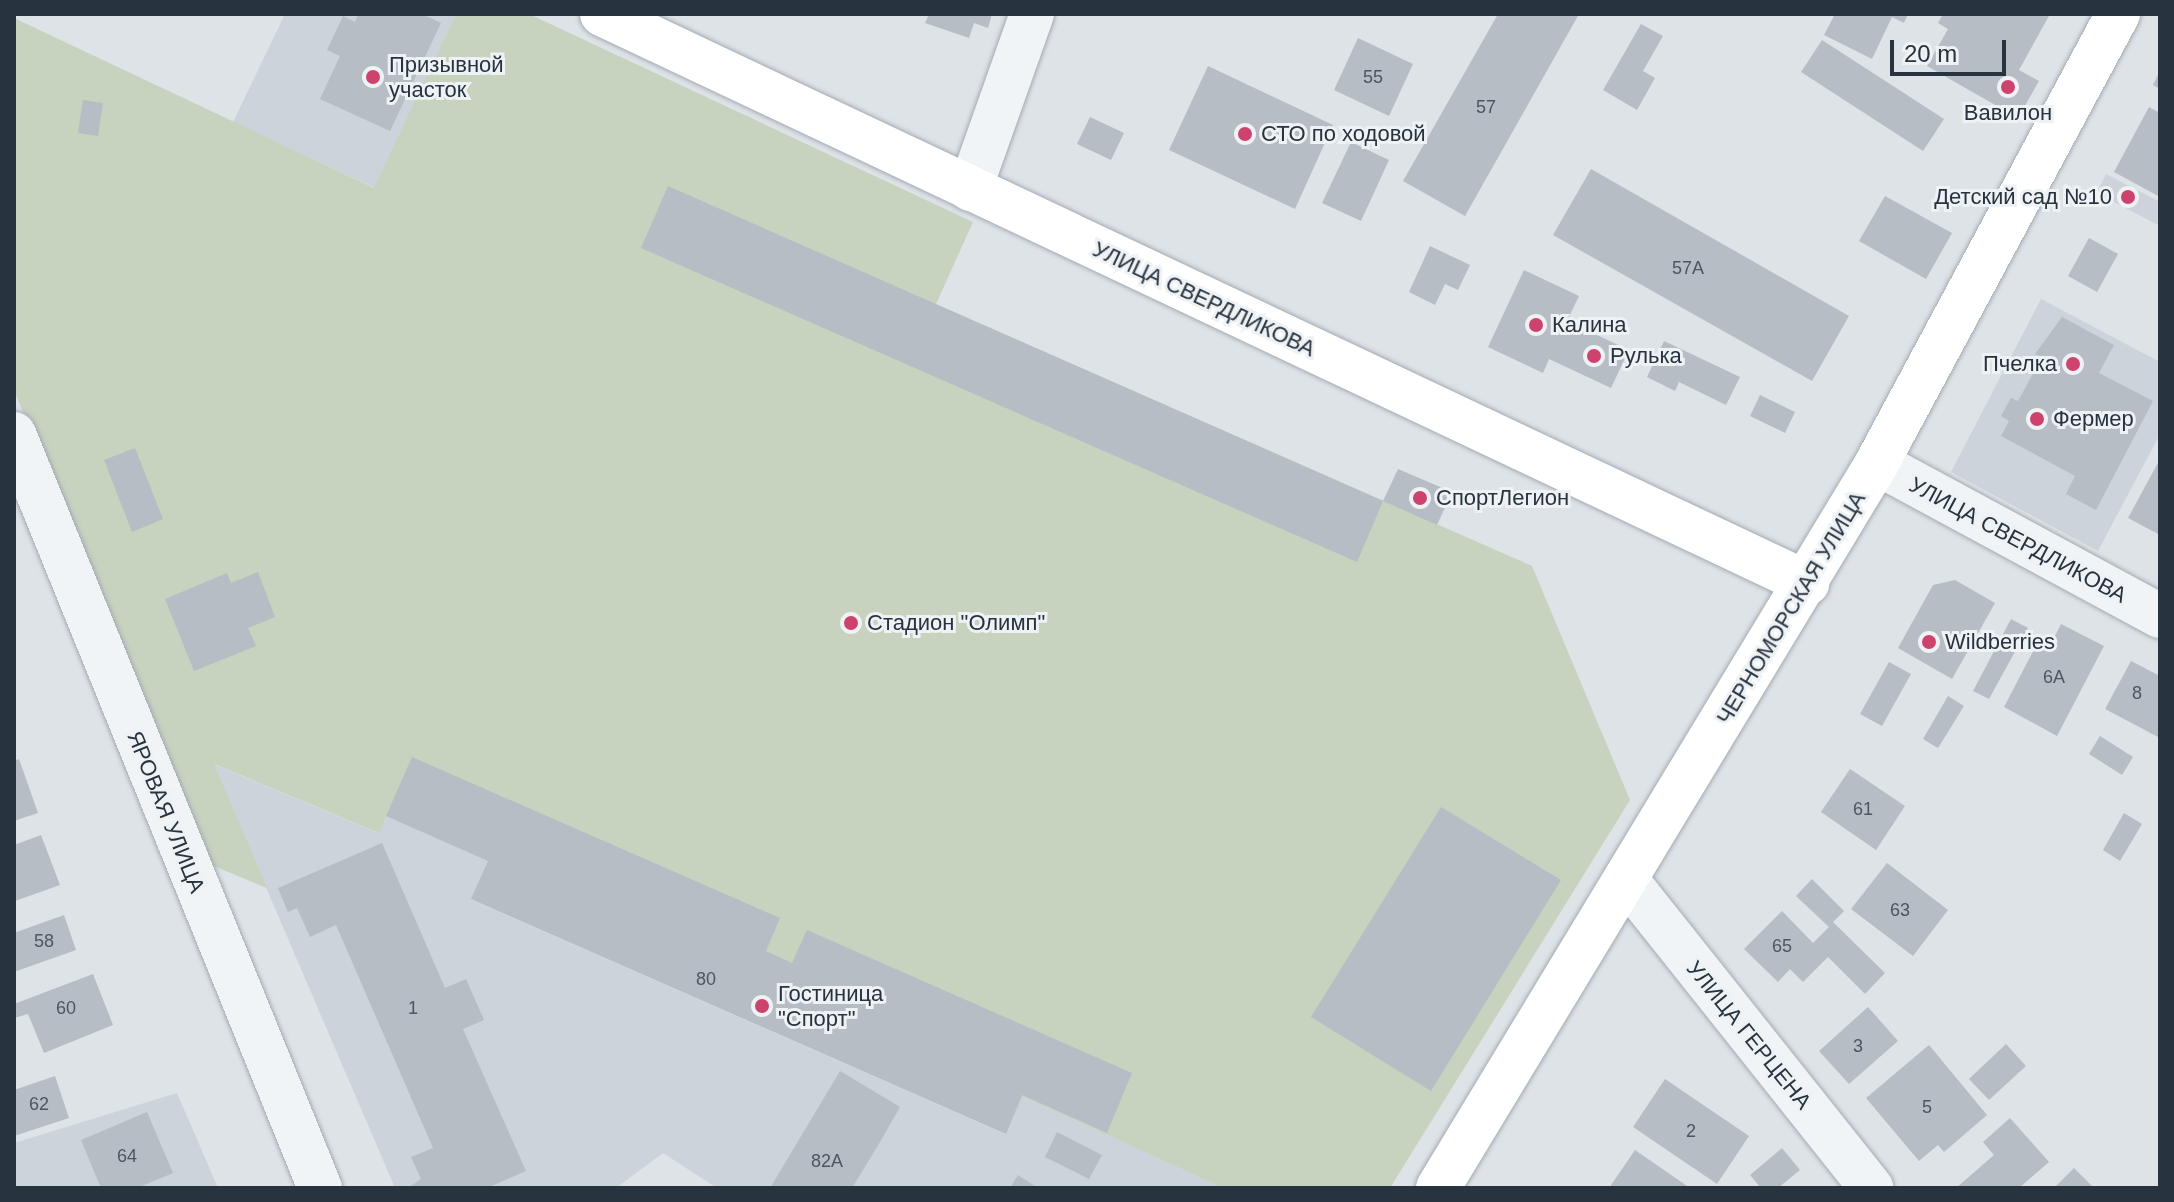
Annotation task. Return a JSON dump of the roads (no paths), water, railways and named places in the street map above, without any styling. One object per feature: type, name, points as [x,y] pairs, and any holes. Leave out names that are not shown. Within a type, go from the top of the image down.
[{"type":"street","name":"УЛИЦА СВЕРДЛИКОВА","points":[[602,14],[1807,583]]},
{"type":"street","points":[[970,189],[1032,14]]},
{"type":"street","name":"ЧЕРНОМОРСКАЯ УЛИЦА","points":[[1438,1188],[1628,882],[1877,463],[2118,14]]},
{"type":"street","name":"ЯРОВАЯ УЛИЦА","points":[[14,434],[320,1188]]},
{"type":"street","name":"УЛИЦА СВЕРДЛИКОВА","points":[[1877,463],[2160,616]]},
{"type":"street","name":"УЛИЦА ГЕРЦЕНА","points":[[1628,882],[1871,1188]]},
{"type":"place","name":"Призывной участок","points":[[373,77]]},
{"type":"place","name":"Вавилон","points":[[2008,87]]},
{"type":"place","name":"СТО по ходовой","points":[[1245,134]]},
{"type":"place","name":"Детский сад №10","points":[[2128,197]]},
{"type":"place","name":"Калина","points":[[1536,325]]},
{"type":"place","name":"Рулька","points":[[1594,356]]},
{"type":"place","name":"Пчелка","points":[[2073,364]]},
{"type":"place","name":"Фермер","points":[[2037,419]]},
{"type":"place","name":"СпортЛегион","points":[[1420,498]]},
{"type":"place","name":"Стадион \"Олимп\"","points":[[851,623]]},
{"type":"place","name":"Wildberries","points":[[1929,642]]},
{"type":"place","name":"Гостиница \"Спорт\"","points":[[762,1006]]}]
